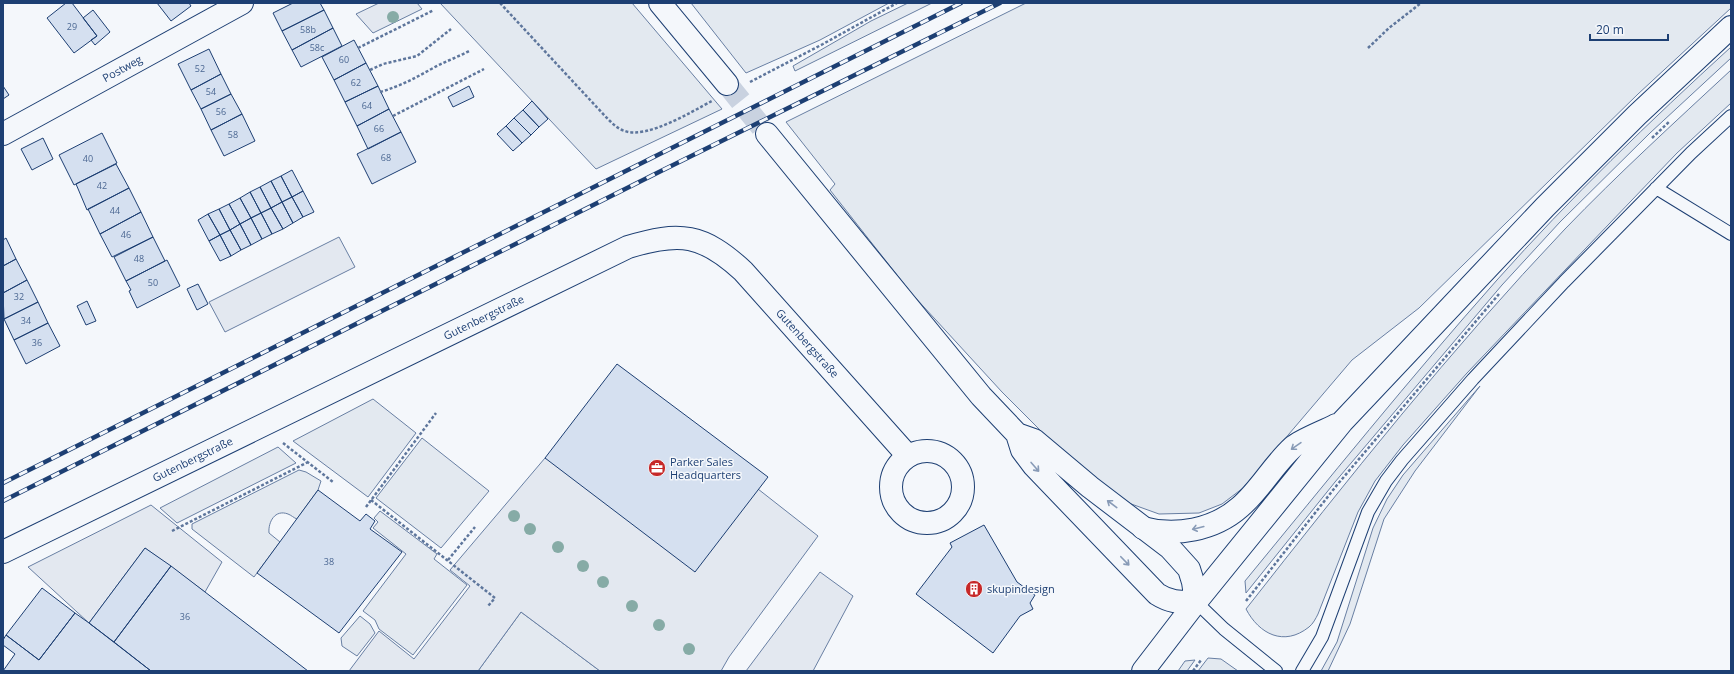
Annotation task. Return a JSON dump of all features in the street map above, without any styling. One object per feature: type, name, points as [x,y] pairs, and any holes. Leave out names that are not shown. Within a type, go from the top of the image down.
[{"type":"street","name":"Postweg","points":[[3,134],[242,3]]},
{"type":"street","points":[[660,3],[727,84]]},
{"type":"street","points":[[1143,671],[1196,602],[1342,422],[1545,207],[1637,116],[1731,27]]},
{"type":"street","points":[[767,134],[976,390],[1016,434],[1022,450],[1034,466],[1157,594],[1166,600],[1176,602],[1196,602]]},
{"type":"street","name":"Gutenbergstraße","points":[[3,552],[628,247],[652,240],[679,238],[695,239],[719,251],[743,271],[908,456]]},
{"type":"street","points":[[1143,528],[1158,532],[1180,532],[1203,526],[1227,516],[1241,507],[1293,446],[1342,422]]},
{"type":"street","points":[[1016,434],[1034,440],[1090,487],[1170,548],[1189,569],[1193,582],[1196,602]]},
{"type":"lane","points":[[1302,671],[1322,637],[1368,512],[1386,481],[1417,442],[1473,379],[1564,282],[1656,188],[1730,118]]},
{"type":"lane","points":[[1656,188],[1731,234]]},
{"type":"lane","points":[[1196,602],[1224,629],[1276,671]]},
{"type":"path","points":[[1368,48],[1389,28],[1421,3]]},
{"type":"path","points":[[358,48],[434,10]]},
{"type":"path","points":[[370,70],[383,64],[417,56],[451,29]]},
{"type":"path","points":[[380,92],[413,80],[435,67],[470,51]]},
{"type":"path","points":[[393,116],[484,69]]},
{"type":"path","points":[[1651,139],[1674,117]]},
{"type":"path","points":[[1246,601],[1338,485],[1500,294]]},
{"type":"path","points":[[366,507],[436,413]]},
{"type":"path","points":[[263,426],[333,482]]},
{"type":"path","points":[[172,531],[308,462]]},
{"type":"path","points":[[371,500],[495,598],[488,606]]},
{"type":"path","points":[[448,560],[475,527]]},
{"type":"path","points":[[1193,671],[1201,660]]},
{"type":"shaded area","points":[[379,3],[417,3],[422,9],[373,33],[356,14]]},
{"type":"shaded area","points":[[440,3],[632,3],[722,109],[596,169]]},
{"type":"shaded area","points":[[691,3],[889,3],[820,40],[746,73]]},
{"type":"shaded area","points":[[908,3],[932,3],[795,71],[793,66],[871,21]]},
{"type":"shaded area","points":[[1026,3],[1731,3],[1731,8],[1638,94],[1419,308],[1352,360],[1243,488],[1222,504],[1199,513],[1159,514],[1123,501],[1055,445],[1002,392],[912,294],[830,190],[835,184],[786,122]]},
{"type":"shaded area","points":[[1731,47],[1731,58],[1650,133],[1560,222],[1502,285],[1335,482],[1246,593],[1245,581],[1338,467],[1497,280],[1553,219],[1611,160]]},
{"type":"shaded area","points":[[1731,70],[1731,103],[1677,153],[1467,373],[1403,445],[1375,481],[1358,512],[1318,614],[1312,624],[1300,633],[1290,636],[1282,637],[1265,631],[1251,618],[1246,609],[1401,415],[1481,321],[1565,229],[1626,168]]},
{"type":"shaded area","points":[[339,237],[355,267],[225,332],[209,302]]},
{"type":"shaded area","points":[[1480,386],[1415,471],[1384,519],[1350,624],[1328,671],[1321,671],[1337,642],[1373,528],[1387,499],[1403,475]]},
{"type":"shaded area","points":[[373,399],[416,433],[368,497],[293,441]]},
{"type":"shaded area","points":[[422,438],[489,491],[441,548],[376,498]]},
{"type":"shaded area","points":[[278,447],[296,463],[177,523],[160,508]]},
{"type":"shaded area","points":[[545,458],[758,489],[818,536],[729,657],[721,671],[600,671],[521,612],[478,671],[349,671],[379,631],[414,659],[470,586],[450,570]]},
{"type":"shaded area","points":[[299,470],[306,472],[321,481],[318,490],[297,519],[289,514],[283,513],[279,513],[273,518],[269,533],[280,542],[254,577],[192,529],[192,524]]},
{"type":"shaded area","points":[[151,505],[222,562],[205,592],[145,548],[89,623],[28,567]]},
{"type":"shaded area","points":[[380,511],[437,554],[434,559],[467,585],[413,655],[379,629],[375,620],[363,611],[406,554],[373,528],[378,522],[374,518]]},
{"type":"shaded area","points":[[820,572],[853,596],[813,671],[746,671]]},
{"type":"shaded area","points":[[521,612],[600,671],[478,671]]},
{"type":"shaded area","points":[[360,616],[370,624],[375,633],[357,656],[342,646],[341,638]]},
{"type":"shaded area","points":[[1208,658],[1221,659],[1238,671],[1198,671]]},
{"type":"shaded area","points":[[1195,660],[1187,671],[1178,671],[1185,661]]},
{"type":"building","points":[[66,3],[72,3],[97,36],[74,53],[47,18]]},
{"type":"building","points":[[157,3],[189,3],[191,6],[171,21]]},
{"type":"building","points":[[293,3],[320,3],[324,10],[282,31],[273,13]]},
{"type":"building","points":[[93,10],[110,32],[95,45],[91,40],[97,36],[83,18]]},
{"type":"building","points":[[324,10],[333,28],[292,50],[282,31]]},
{"type":"building","points":[[333,28],[342,46],[301,67],[292,50]]},
{"type":"building","points":[[354,40],[366,63],[334,80],[322,57]]},
{"type":"building","points":[[209,49],[221,74],[191,90],[178,64]]},
{"type":"building","points":[[366,63],[378,86],[345,102],[334,80]]},
{"type":"building","points":[[221,74],[231,94],[201,109],[191,90]]},
{"type":"building","points":[[3,86],[9,95],[3,99]]},
{"type":"building","points":[[378,86],[389,109],[357,126],[345,102]]},
{"type":"building","points":[[469,86],[474,97],[453,107],[448,97]]},
{"type":"building","points":[[231,94],[242,114],[211,130],[201,109]]},
{"type":"building","points":[[532,101],[548,119],[539,127],[523,110]]},
{"type":"building","points":[[389,109],[401,132],[368,149],[357,126]]},
{"type":"building","points":[[523,110],[539,127],[531,135],[514,118]]},
{"type":"building","points":[[242,114],[255,141],[224,156],[211,130]]},
{"type":"building","points":[[514,118],[531,135],[522,143],[506,126]]},
{"type":"building","points":[[506,126],[522,143],[513,151],[497,134]]},
{"type":"building","points":[[401,132],[416,162],[372,184],[357,154]]},
{"type":"building","points":[[102,133],[117,163],[74,185],[59,155]]},
{"type":"building","points":[[43,138],[53,159],[32,170],[21,149]]},
{"type":"building","points":[[116,164],[129,188],[87,210],[76,184]]},
{"type":"building","points":[[292,170],[303,191],[292,197],[281,176]]},
{"type":"building","points":[[281,176],[292,197],[282,202],[271,181]]},
{"type":"building","points":[[271,181],[282,202],[271,208],[260,187]]},
{"type":"building","points":[[260,187],[271,208],[261,213],[250,192]]},
{"type":"building","points":[[129,188],[141,212],[100,234],[88,209]]},
{"type":"building","points":[[303,191],[314,212],[303,217],[292,197]]},
{"type":"building","points":[[250,192],[261,213],[251,218],[240,198]]},
{"type":"building","points":[[292,197],[303,217],[293,223],[282,202]]},
{"type":"building","points":[[240,198],[251,218],[240,224],[229,204]]},
{"type":"building","points":[[282,202],[293,223],[283,229],[271,208]]},
{"type":"building","points":[[229,204],[240,224],[230,230],[219,209]]},
{"type":"building","points":[[271,208],[283,229],[272,234],[261,213]]},
{"type":"building","points":[[219,209],[230,230],[220,235],[208,214]]},
{"type":"building","points":[[141,212],[153,237],[112,257],[100,234]]},
{"type":"building","points":[[261,213],[272,234],[262,239],[251,218]]},
{"type":"building","points":[[208,214],[220,235],[209,241],[198,220]]},
{"type":"building","points":[[251,218],[262,239],[251,245],[240,224]]},
{"type":"building","points":[[240,224],[251,245],[241,250],[230,230]]},
{"type":"building","points":[[230,230],[241,250],[231,256],[220,235]]},
{"type":"building","points":[[220,235],[231,256],[220,261],[209,241]]},
{"type":"building","points":[[153,237],[165,261],[126,281],[114,257]]},
{"type":"building","points":[[6,238],[16,259],[3,266],[3,240]]},
{"type":"building","points":[[16,259],[27,280],[3,293],[3,266]]},
{"type":"building","points":[[167,260],[180,286],[137,308],[129,291],[131,290],[126,281]]},
{"type":"building","points":[[27,280],[38,302],[4,319],[3,293]]},
{"type":"building","points":[[198,284],[208,304],[197,310],[187,289]]},
{"type":"building","points":[[87,301],[96,321],[86,325],[77,306]]},
{"type":"building","points":[[38,302],[48,323],[14,340],[4,319]]},
{"type":"building","points":[[48,323],[60,346],[26,364],[14,340]]},
{"type":"building","name":"Parker Sales Headquarters","points":[[617,364],[768,477],[695,572],[545,458]]},
{"type":"building","points":[[318,490],[360,521],[366,514],[375,521],[370,529],[402,552],[339,633],[257,573]]},
{"type":"building","name":"skupindesign","points":[[984,525],[1017,582],[1035,595],[1030,603],[1033,609],[1020,616],[993,653],[916,594],[952,547],[950,543]]},
{"type":"building","points":[[145,548],[171,566],[114,642],[89,623]]},
{"type":"building","points":[[171,566],[308,671],[151,671],[114,642]]},
{"type":"building","points":[[42,588],[75,613],[39,660],[6,635]]},
{"type":"building","points":[[75,613],[151,671],[3,671],[15,654],[3,645],[3,640],[6,635],[39,660]]},
{"type":"tunnel","points":[[727,84],[767,134]]},
{"type":"railway","points":[[3,483],[961,3]]},
{"type":"railway","points":[[3,501],[1000,3]]},
{"type":"place","name":"Parker Sales Headquarters","points":[[657,468]]},
{"type":"place","name":"skupindesign","points":[[974,589]]}]
